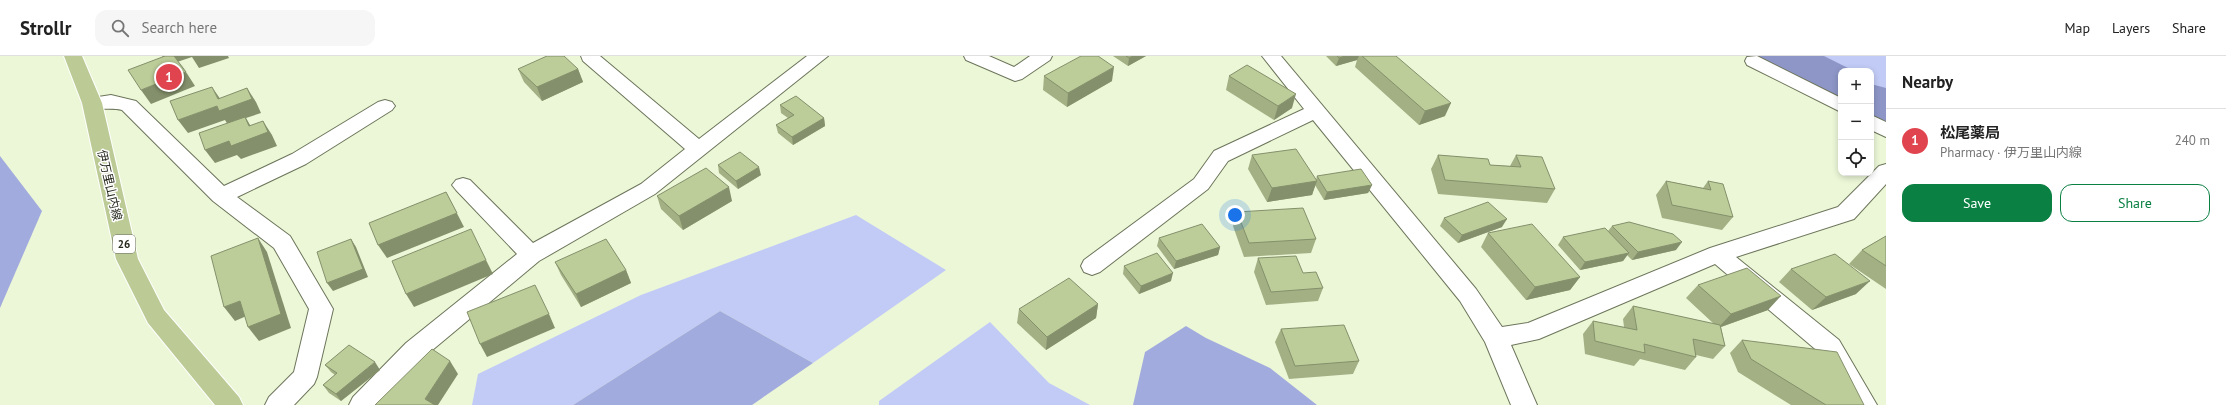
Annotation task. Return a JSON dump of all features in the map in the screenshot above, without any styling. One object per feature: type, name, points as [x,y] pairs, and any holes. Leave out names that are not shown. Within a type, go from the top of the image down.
[{"type":"main road","name":"伊万里山内線","points":[[73,56],[92,103],[127,259],[156,316],[230,405]]},
{"type":"street","points":[[362,405],[415,350],[531,255],[648,189],[819,56]]},
{"type":"street","points":[[973,56],[1015,75],[1043,56]]},
{"type":"street","points":[[1271,56],[1468,296],[1496,338],[1524,405]]},
{"type":"street","points":[[590,57],[699,150]]},
{"type":"street","points":[[1758,58],[1838,104]]},
{"type":"street","points":[[92,103],[111,101],[130,105],[165,142],[221,196],[282,242],[321,309],[305,377],[278,405]]},
{"type":"street","points":[[221,196],[299,159],[385,106]]},
{"type":"street","points":[[1092,266],[1201,184],[1221,156],[1316,111]]},
{"type":"street","points":[[1874,124],[1886,130]]},
{"type":"street","points":[[1496,338],[1531,332],[1718,254],[1846,213],[1886,171]]},
{"type":"street","points":[[463,185],[531,255]]},
{"type":"street","points":[[1718,254],[1830,346],[1864,405]]},
{"type":"shaded area","points":[[1805,56],[1886,56],[1886,100],[1874,94],[1874,68],[1838,68],[1838,74]]},
{"type":"shaded area","points":[[0,156],[42,211],[0,308]]},
{"type":"shaded area","points":[[856,215],[946,270],[813,363],[720,311],[573,405],[472,405],[478,374],[641,295]]},
{"type":"shaded area","points":[[720,311],[813,363],[752,405],[573,405]]},
{"type":"shaded area","points":[[990,322],[1049,383],[1090,405],[879,405],[879,401]]},
{"type":"shaded area","points":[[1186,326],[1206,338],[1270,368],[1317,405],[1133,405],[1145,352]]},
{"type":"building","points":[[165,56],[174,56],[186,72],[141,90],[128,70]]},
{"type":"building","points":[[547,56],[564,56],[578,69],[537,87],[518,69]]},
{"type":"building","points":[[1081,56],[1098,56],[1114,67],[1068,93],[1044,76]]},
{"type":"building","points":[[1362,56],[1396,56],[1451,103],[1425,111]]},
{"type":"building","points":[[1247,65],[1296,94],[1278,106],[1229,76]]},
{"type":"building","points":[[212,87],[218,99],[247,88],[252,99],[219,111],[217,106],[178,120],[170,101]]},
{"type":"building","points":[[796,96],[824,118],[792,137],[776,125],[794,115],[780,105]]},
{"type":"building","points":[[245,117],[249,126],[263,121],[268,132],[231,146],[229,141],[205,150],[199,133]]},
{"type":"building","points":[[1296,149],[1317,181],[1272,188],[1252,155]]},
{"type":"building","points":[[740,152],[759,167],[736,181],[718,165]]},
{"type":"building","points":[[1438,155],[1488,159],[1490,165],[1521,167],[1516,155],[1542,157],[1555,189],[1445,180]]},
{"type":"building","points":[[706,168],[729,187],[679,216],[657,196]]},
{"type":"building","points":[[1361,169],[1372,185],[1327,192],[1317,176]]},
{"type":"building","points":[[1666,181],[1711,190],[1708,181],[1723,184],[1733,217],[1672,205]]},
{"type":"building","points":[[446,192],[457,213],[378,245],[369,223]]},
{"type":"building","points":[[1488,202],[1507,219],[1462,235],[1444,218]]},
{"type":"building","points":[[1303,208],[1316,239],[1249,243],[1237,212]]},
{"type":"building","points":[[1629,222],[1673,234],[1682,242],[1638,252],[1612,226]]},
{"type":"building","points":[[1202,224],[1220,247],[1176,261],[1159,238]]},
{"type":"building","points":[[1532,224],[1580,277],[1535,287],[1488,233]]},
{"type":"building","points":[[1605,228],[1629,253],[1585,262],[1563,237]]},
{"type":"building","points":[[471,229],[486,260],[406,294],[392,261]]},
{"type":"building","points":[[1886,236],[1886,266],[1862,250]]},
{"type":"building","points":[[258,238],[281,314],[248,327],[240,301],[224,307],[211,256]]},
{"type":"building","points":[[351,239],[363,269],[327,283],[317,252]]},
{"type":"building","points":[[606,239],[626,270],[576,294],[555,262]]},
{"type":"building","points":[[1157,253],[1173,273],[1141,286],[1124,266]]},
{"type":"building","points":[[1835,254],[1870,281],[1826,297],[1791,269]]},
{"type":"building","points":[[1296,256],[1303,273],[1316,272],[1323,288],[1271,292],[1258,258]]},
{"type":"building","points":[[1747,268],[1781,296],[1731,314],[1698,285]]},
{"type":"building","points":[[1069,278],[1098,304],[1047,337],[1019,309]]},
{"type":"building","points":[[535,285],[549,314],[480,344],[467,312]]},
{"type":"building","points":[[1633,306],[1720,325],[1725,346],[1693,339],[1696,357],[1644,344],[1645,353],[1595,341],[1593,321],[1637,330]]},
{"type":"building","points":[[1344,325],[1359,361],[1295,366],[1281,329]]},
{"type":"building","points":[[1742,340],[1837,352],[1864,405],[1826,405],[1751,359]]},
{"type":"building","points":[[349,345],[375,362],[336,394],[323,385],[337,373],[325,365]]},
{"type":"building","points":[[432,349],[450,361],[425,399],[435,405],[375,405]]},
{"type":"waterway","points":[[1783,56],[1838,84]]},
{"type":"waterway","points":[[1874,103],[1886,109]]},
{"type":"place","name":"松尾薬局","points":[[169,77]]}]
